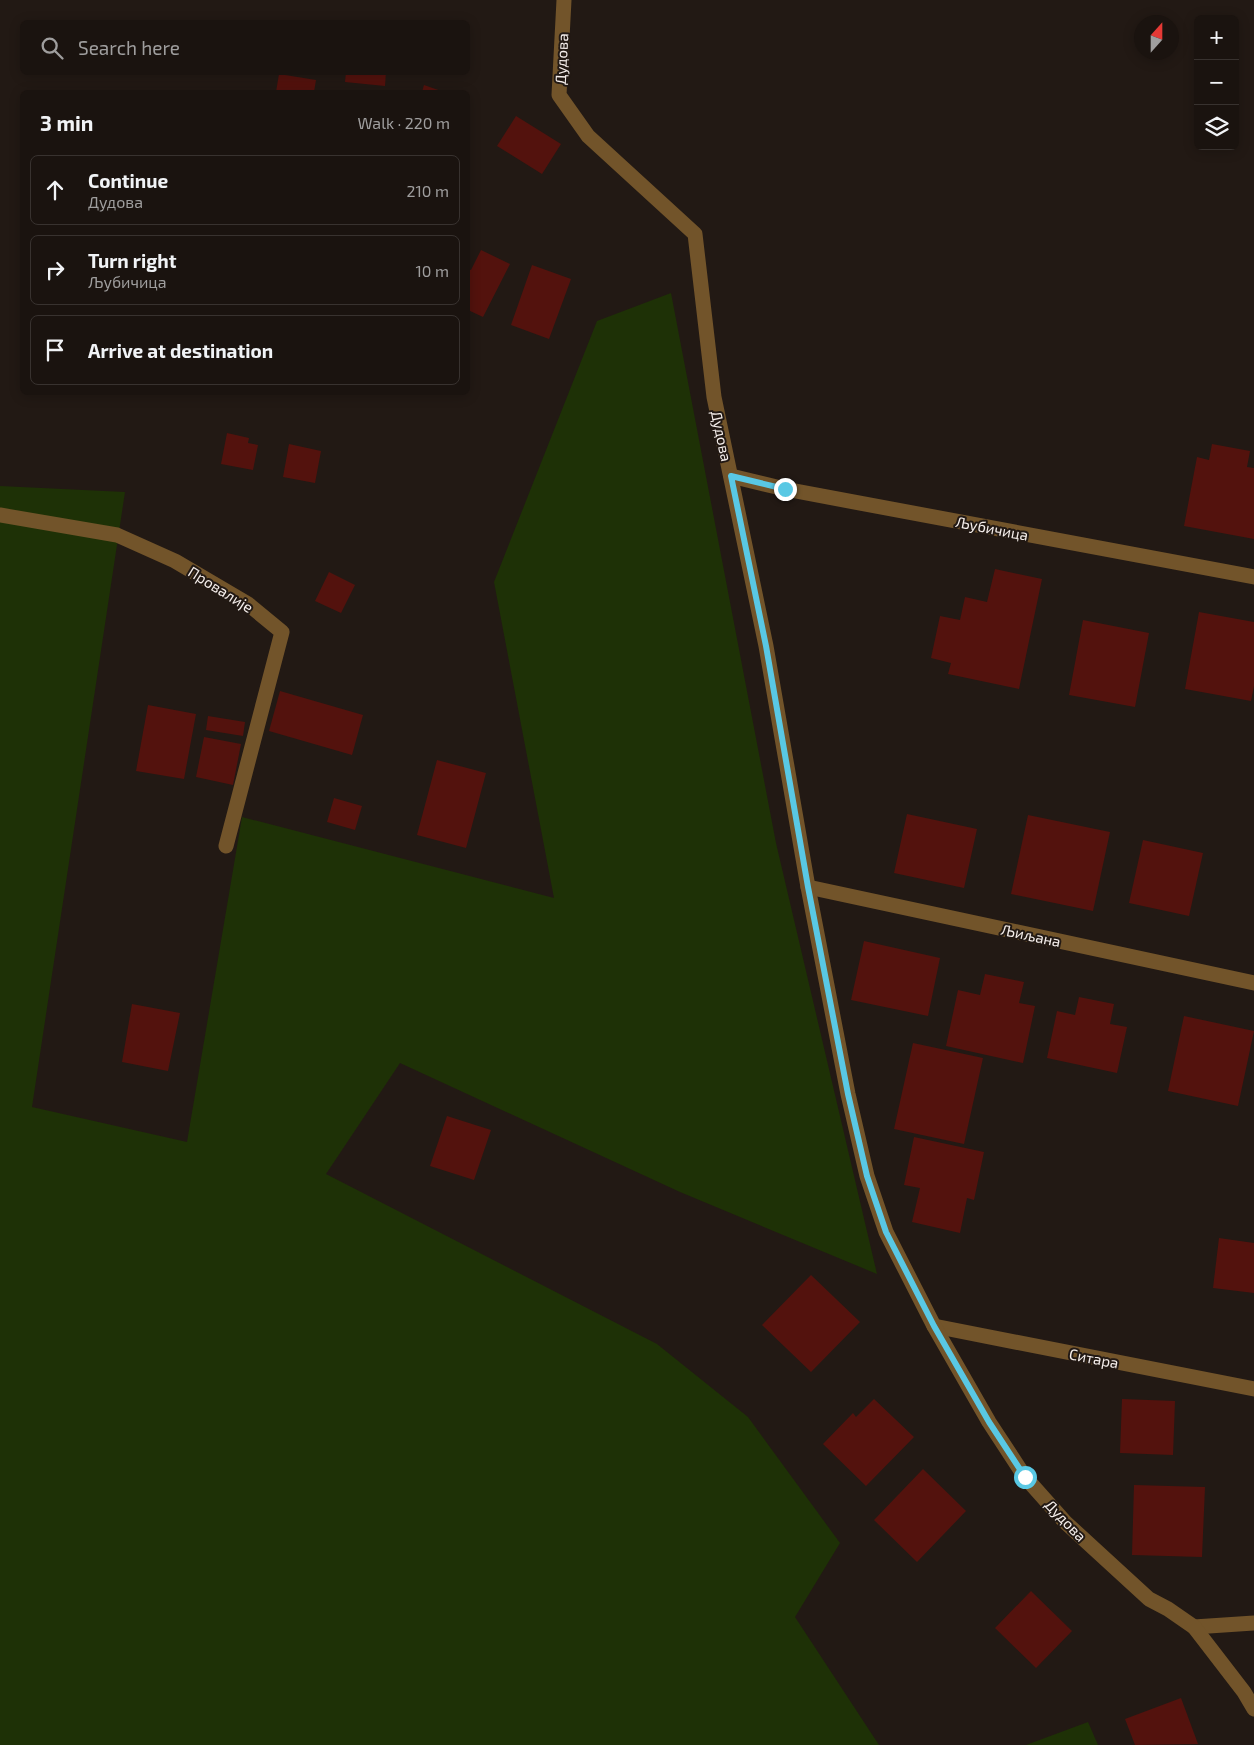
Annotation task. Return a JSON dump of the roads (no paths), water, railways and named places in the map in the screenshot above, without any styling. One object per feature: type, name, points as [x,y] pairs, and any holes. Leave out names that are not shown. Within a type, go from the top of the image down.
[{"type":"street","name":"Дудова","points":[[564,0],[559,95],[588,136],[694,234],[714,397],[766,646],[808,887],[848,1094],[867,1176],[886,1232],[934,1326],[989,1422],[1025,1477],[1065,1522],[1149,1599],[1168,1609],[1194,1628],[1244,1692],[1254,1709]]},
{"type":"street","name":"Љубичица","points":[[731,476],[785,489],[1254,577]]},
{"type":"street","name":"Провалије","points":[[0,515],[117,535],[174,561],[248,604],[282,632],[226,846]]},
{"type":"street","name":"Љиљана","points":[[808,887],[1254,983]]},
{"type":"street","name":"Ситара","points":[[934,1326],[1254,1389]]},
{"type":"street","points":[[1194,1628],[1254,1623]]}]
